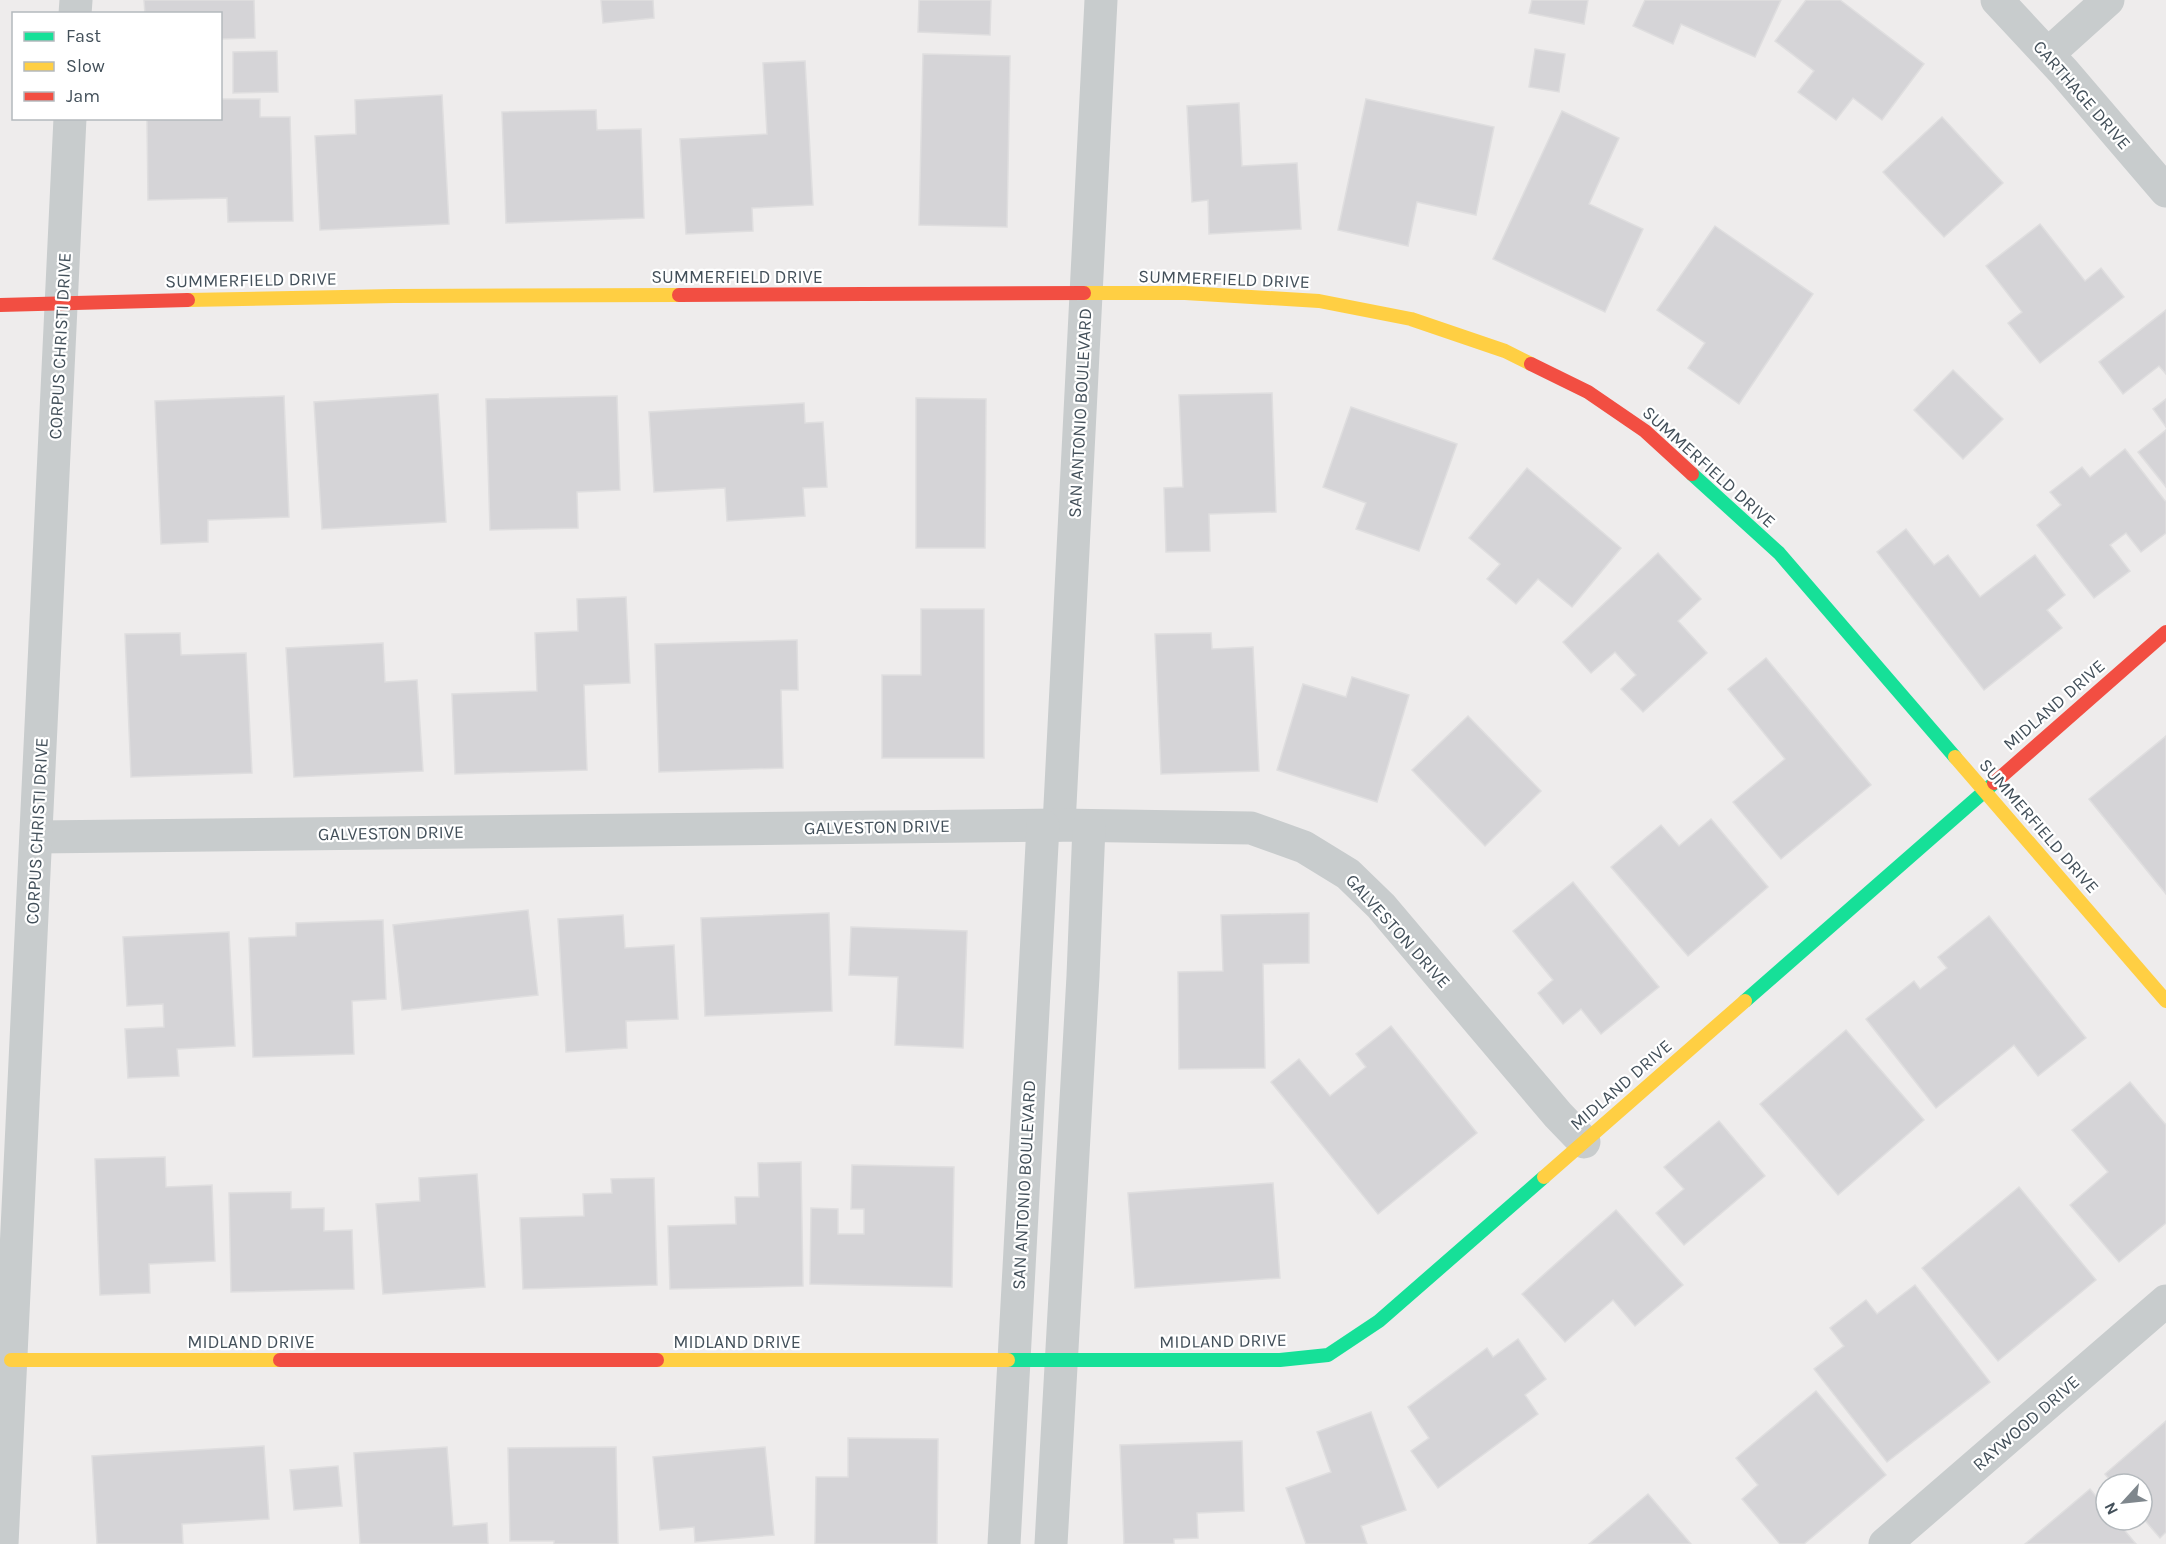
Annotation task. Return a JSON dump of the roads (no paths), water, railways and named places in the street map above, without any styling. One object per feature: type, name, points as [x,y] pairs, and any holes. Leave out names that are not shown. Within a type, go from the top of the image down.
[{"type":"street","name":"SAN ANTONIO BOULEVARD","points":[[1004,1544],[1015,1360],[1064,826],[1101,0]]},
{"type":"street","name":"CARTHAGE DRIVE","points":[[1997,0],[2048,54],[2166,191]]},
{"type":"street","points":[[2048,54],[2108,0]]},
{"type":"street","name":"CORPUS CHRISTI DRIVE","points":[[2,1544],[70,120]]},
{"type":"street","name":"SUMMERFIELD DRIVE","points":[[0,305],[406,296],[1185,293],[1319,301],[1399,317],[1506,351],[1588,392],[1645,430],[1779,553],[2166,1000]]},
{"type":"street","name":"MIDLAND DRIVE","points":[[11,1359],[1280,1360],[1328,1354],[1379,1321],[2166,632]]},
{"type":"street","name":"SAN ANTONIO BOULEVARD","points":[[1051,1544],[1083,988],[1064,826]]},
{"type":"street","name":"GALVESTON DRIVE","points":[[37,837],[1064,826],[1251,828],[1304,847],[1348,874],[1381,906],[1558,1115],[1584,1142]]},
{"type":"street","name":"RAYWOOD DRIVE","points":[[1885,1544],[2166,1302]]}]
